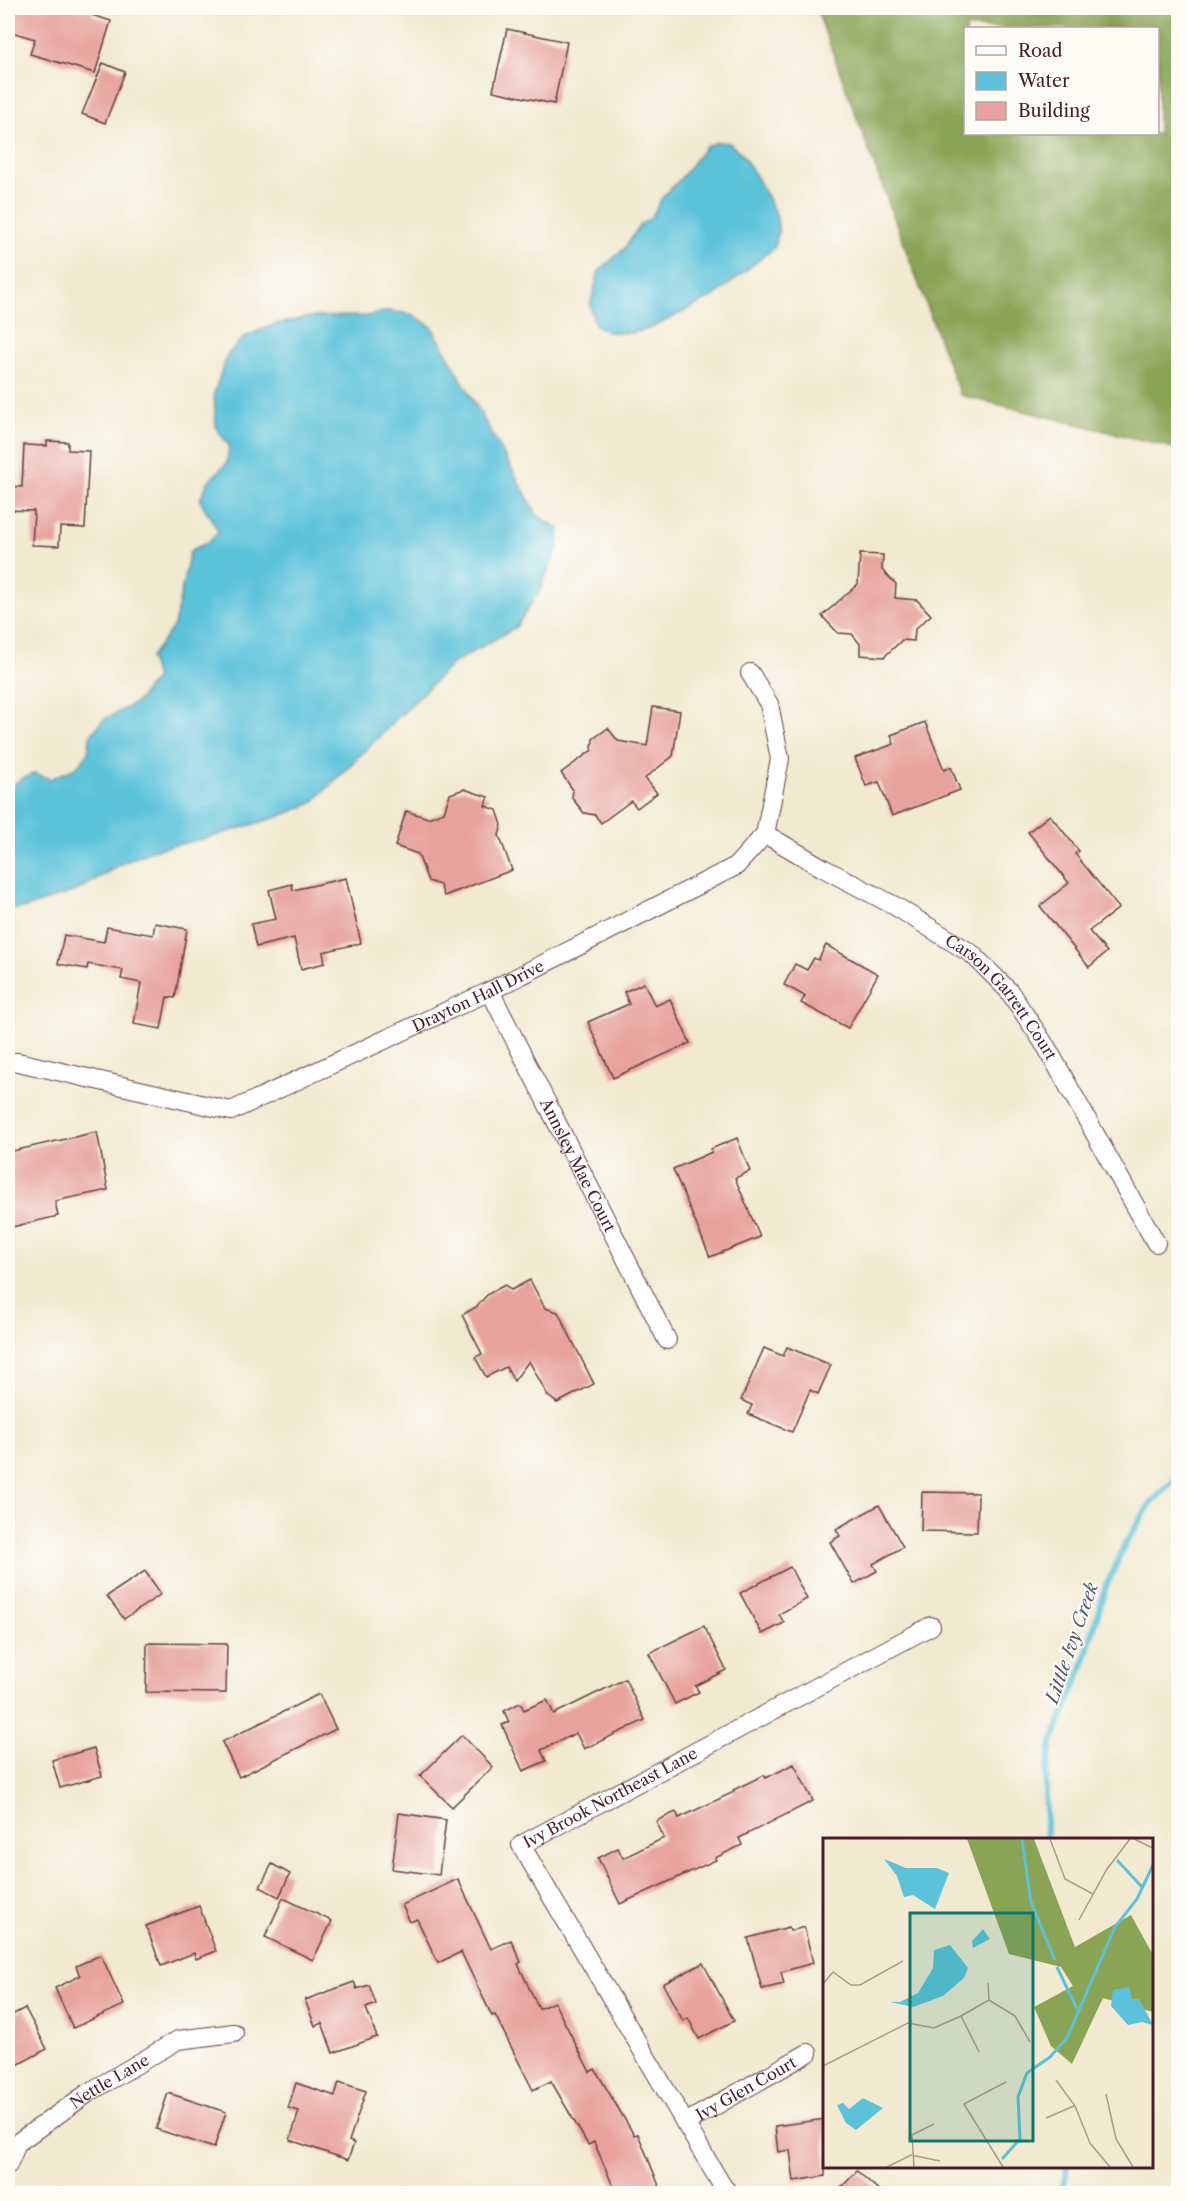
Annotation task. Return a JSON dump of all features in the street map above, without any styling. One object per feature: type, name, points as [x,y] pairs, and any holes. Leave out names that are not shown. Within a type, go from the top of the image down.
[{"type":"street","points":[[750,673],[769,704],[780,759],[765,834]]},
{"type":"street","name":"Drayton Hall Drive","points":[[8,1062],[18,1062],[231,1111],[490,991],[736,866],[765,834]]},
{"type":"street","name":"Carson Garrett Court","points":[[765,834],[895,906],[972,954],[1009,991],[1047,1048],[1156,1243]]},
{"type":"street","name":"Annsley Mae Court","points":[[490,991],[667,1340]]},
{"type":"street","name":"Ivy Brook Northeast Lane","points":[[730,2193],[723,2187],[521,1845],[931,1626]]},
{"type":"street","name":"Nettle Lane","points":[[8,2165],[17,2143],[88,2093],[178,2040],[234,2033]]},
{"type":"street","name":"Ivy Glen Court","points":[[685,2123],[808,2053]]},
{"type":"green space","points":[[816,8],[1178,8],[1178,449],[960,395]]},
{"type":"water","points":[[717,142],[729,143],[741,153],[758,179],[777,217],[778,232],[775,247],[714,296],[651,328],[632,333],[607,332],[595,324],[590,306],[599,271],[625,248],[640,225],[651,218],[662,198],[705,147]]},
{"type":"water","points":[[389,311],[411,314],[432,327],[538,516],[559,529],[558,547],[540,590],[516,627],[453,663],[313,802],[281,816],[207,838],[152,850],[121,864],[78,890],[25,908],[8,909],[8,789],[35,773],[50,779],[76,768],[88,753],[90,736],[103,720],[137,702],[156,678],[150,658],[174,626],[190,551],[210,541],[219,532],[200,500],[208,482],[227,463],[229,445],[216,428],[214,393],[227,356],[244,337],[276,324],[310,317],[367,316]]},
{"type":"building","points":[[13,8],[94,8],[92,15],[111,21],[95,73],[30,54],[35,39],[8,31]]},
{"type":"building","points":[[507,29],[567,42],[554,104],[493,91]]},
{"type":"building","points":[[103,63],[125,72],[105,123],[82,114]]},
{"type":"building","points":[[47,441],[68,442],[68,450],[89,451],[85,528],[60,527],[59,546],[32,545],[34,511],[8,510],[8,486],[22,487],[24,445],[47,446]]},
{"type":"building","points":[[860,554],[883,555],[882,570],[896,584],[895,598],[917,600],[931,615],[915,629],[914,641],[902,640],[884,657],[860,655],[860,644],[852,634],[838,633],[822,616],[858,584]]},
{"type":"building","points":[[653,707],[680,711],[673,756],[645,778],[657,793],[637,808],[631,801],[601,823],[595,815],[584,813],[572,798],[573,790],[561,773],[592,750],[593,739],[608,728],[618,741],[647,746]]},
{"type":"building","points":[[925,722],[944,770],[951,767],[960,790],[892,816],[879,782],[866,786],[855,758],[894,744],[891,735]]},
{"type":"building","points":[[464,789],[488,797],[485,806],[497,810],[502,825],[499,835],[512,870],[444,896],[440,885],[428,881],[418,854],[395,846],[406,811],[428,818],[444,812],[450,794]]},
{"type":"building","points":[[1050,815],[1079,851],[1075,854],[1119,908],[1089,931],[1107,952],[1089,967],[1040,906],[1069,883],[1028,832]]},
{"type":"building","points":[[346,878],[361,943],[323,952],[325,963],[301,969],[294,938],[256,947],[251,924],[276,919],[269,890],[292,884],[293,890]]},
{"type":"building","points":[[155,923],[187,929],[175,998],[167,997],[161,1029],[134,1024],[141,983],[121,979],[123,970],[88,964],[87,969],[58,964],[64,935],[104,942],[107,927],[153,935]]},
{"type":"building","points":[[826,945],[878,974],[848,1028],[801,1003],[805,996],[784,985],[795,964],[807,970],[814,958],[818,960]]},
{"type":"building","points":[[644,983],[655,1006],[670,999],[690,1043],[613,1078],[588,1022],[629,1004],[624,992]]},
{"type":"building","points":[[97,1132],[108,1190],[55,1201],[58,1216],[8,1228],[8,1152]]},
{"type":"building","points":[[737,1138],[750,1171],[735,1178],[760,1237],[710,1257],[673,1169]]},
{"type":"building","points":[[530,1280],[545,1308],[558,1312],[594,1384],[557,1403],[548,1396],[529,1361],[514,1381],[506,1367],[486,1377],[475,1357],[482,1354],[462,1315],[476,1307],[488,1294],[505,1285],[511,1290]]},
{"type":"building","points":[[787,1347],[831,1365],[818,1394],[810,1390],[792,1432],[748,1414],[752,1405],[741,1400],[764,1348],[783,1356]]},
{"type":"building","points":[[922,1492],[978,1493],[977,1532],[921,1531]]},
{"type":"building","points":[[879,1505],[903,1547],[873,1564],[877,1571],[854,1584],[830,1542],[840,1536],[836,1529]]},
{"type":"building","points":[[790,1567],[807,1599],[779,1614],[784,1623],[762,1634],[740,1593]]},
{"type":"building","points":[[145,1571],[161,1594],[124,1619],[107,1596]]},
{"type":"building","points":[[704,1626],[726,1670],[695,1686],[699,1692],[675,1704],[649,1653]]},
{"type":"building","points":[[147,1643],[227,1644],[226,1693],[146,1692]]},
{"type":"building","points":[[625,1679],[645,1720],[584,1749],[576,1733],[541,1750],[546,1761],[523,1771],[502,1725],[509,1722],[504,1711],[520,1703],[524,1710],[547,1700],[554,1714]]},
{"type":"building","points":[[319,1694],[336,1729],[239,1777],[222,1742]]},
{"type":"building","points":[[462,1735],[493,1767],[452,1807],[420,1776]]},
{"type":"building","points":[[94,1748],[102,1776],[60,1788],[52,1760]]},
{"type":"building","points":[[794,1764],[813,1801],[739,1838],[742,1845],[715,1858],[716,1860],[620,1904],[598,1858],[618,1848],[623,1858],[664,1838],[656,1821],[676,1812],[679,1818],[764,1775],[766,1778]]},
{"type":"building","points":[[399,1813],[446,1820],[439,1875],[392,1869]]},
{"type":"building","points":[[272,1864],[290,1874],[279,1897],[260,1887]]},
{"type":"building","points":[[458,1879],[491,1949],[511,1940],[521,1962],[518,1964],[539,2009],[554,2002],[590,2072],[595,2069],[634,2135],[638,2134],[662,2193],[616,2193],[594,2142],[588,2145],[551,2081],[533,2090],[495,2015],[492,2016],[461,1952],[438,1963],[417,1919],[410,1922],[402,1905]]},
{"type":"building","points":[[283,1898],[332,1921],[313,1960],[265,1937]]},
{"type":"building","points":[[199,1906],[216,1951],[196,1959],[194,1953],[161,1966],[146,1926]]},
{"type":"building","points":[[789,1927],[790,1931],[804,1927],[813,1963],[781,1972],[784,1984],[762,1989],[748,1938]]},
{"type":"building","points":[[101,1955],[124,2005],[73,2028],[55,1988],[80,1976],[76,1966]]},
{"type":"building","points":[[703,1963],[734,2021],[699,2039],[688,2018],[683,2021],[663,1984]]},
{"type":"building","points":[[354,1982],[357,1989],[369,1985],[376,2004],[366,2008],[377,2037],[333,2053],[322,2023],[315,2026],[305,2000]]},
{"type":"building","points":[[25,2008],[47,2049],[8,2070],[8,2017]]},
{"type":"building","points":[[339,2082],[366,2091],[349,2141],[354,2143],[348,2160],[290,2140],[299,2111],[288,2108],[296,2083],[335,2096]]},
{"type":"building","points":[[168,2093],[226,2112],[214,2148],[156,2129]]},
{"type":"building","points":[[823,2119],[825,2176],[794,2181],[790,2150],[778,2152],[775,2126]]},
{"type":"building","points":[[857,2171],[882,2193],[836,2193]]},
{"type":"waterway","name":"Little Ivy Creek","points":[[1046,1838],[1046,1776],[1052,1742],[1082,1669],[1105,1589],[1124,1546],[1150,1504],[1178,1477]]},
{"type":"waterway","name":"Little Ivy Creek","points":[[1058,2194],[1065,2180],[1067,2168]]}]
